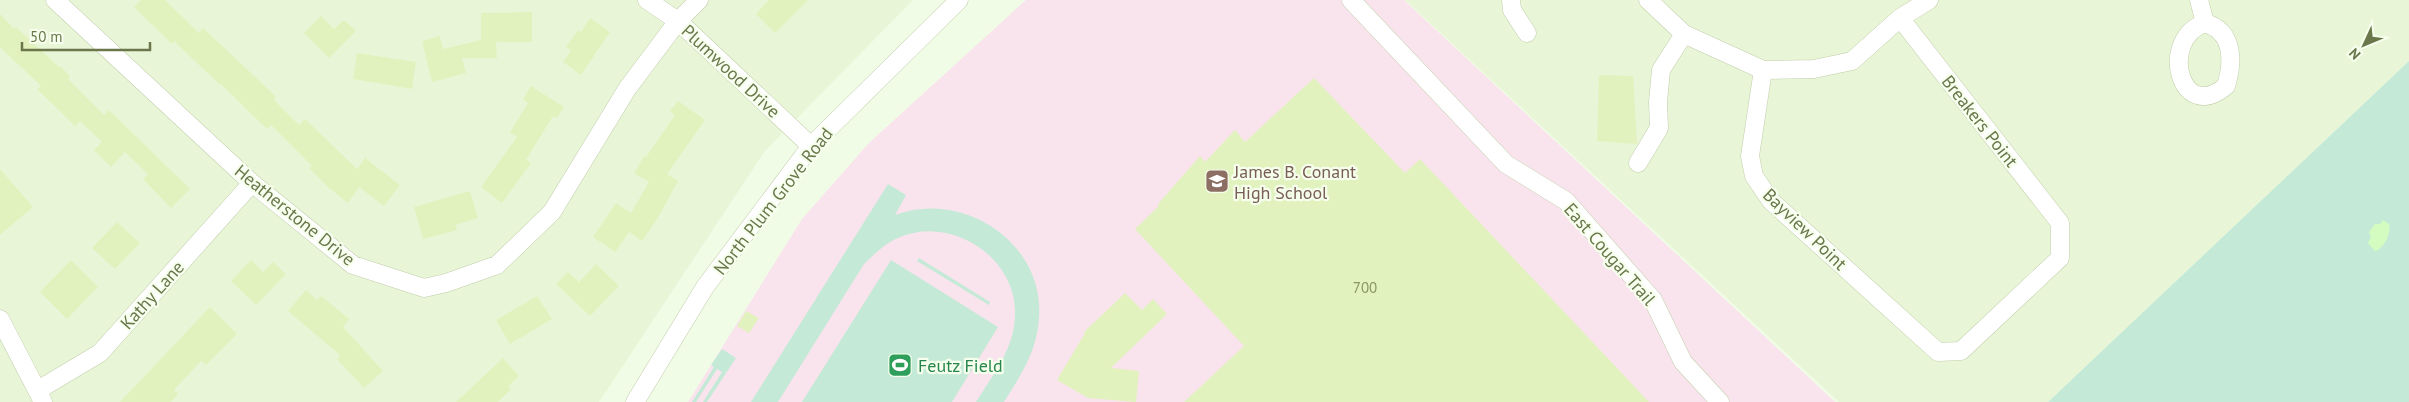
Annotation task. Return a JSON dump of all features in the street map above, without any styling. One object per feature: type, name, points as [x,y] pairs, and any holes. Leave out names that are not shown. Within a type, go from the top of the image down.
[{"type":"street","name":"Heatherstone Drive","points":[[55,0],[252,183],[353,265],[424,288],[446,283],[497,265],[552,212],[627,88],[678,21],[699,0]]},
{"type":"street","name":"Plumwood Drive","points":[[647,0],[678,21],[811,146]]},
{"type":"street","name":"North Plum Grove Road","points":[[635,402],[705,287],[811,146],[959,0]]},
{"type":"street","name":"East Cougar Trail","points":[[1351,0],[1506,164],[1566,201],[1653,300],[1683,362],[1720,402]]},
{"type":"street","points":[[1511,0],[1512,10],[1527,33]]},
{"type":"street","points":[[1648,0],[1684,34],[1763,70],[1814,69],[1852,61],[1900,18],[1929,0]]},
{"type":"street","points":[[2199,0],[2205,23]]},
{"type":"street","name":"Breakers Point","points":[[1900,18],[2060,223],[2060,258],[1961,351],[1938,352]]},
{"type":"street","points":[[1638,162],[1659,128],[1658,102],[1661,70],[1684,34]]},
{"type":"street","name":"Bayview Point","points":[[1763,70],[1750,156],[1754,176],[1771,200],[1938,352]]},
{"type":"street","name":"Kathy Lane","points":[[41,396],[100,353],[252,183]]},
{"type":"street","points":[[0,319],[41,396]]},
{"type":"shaded area","points":[[0,0],[913,0],[765,151],[599,402],[0,402]]},
{"type":"shaded area","name":"James B. Conant High School","points":[[1026,0],[1404,0],[1835,402],[688,402],[802,219],[869,143]]},
{"type":"shaded area","points":[[1405,0],[2409,0],[2409,61],[2048,402],[1839,402]]},
{"type":"shaded area","points":[[2409,61],[2409,402],[2048,402]]},
{"type":"shaded area","points":[[888,184],[906,195],[895,215],[921,209],[947,210],[972,216],[995,229],[1014,246],[1029,267],[1037,291],[1038,330],[1032,352],[1004,402],[976,402],[1002,361],[1014,328],[1013,295],[1006,277],[994,260],[978,247],[960,237],[941,232],[920,232],[900,237],[890,242],[864,264],[778,402],[751,402]]},
{"type":"shaded area","points":[[919,258],[990,302],[989,305],[917,261]]},
{"type":"shaded area","name":"Feutz Field","points":[[891,260],[998,327],[952,402],[802,402]]},
{"type":"shaded area","points":[[722,349],[736,358],[707,402],[703,402],[722,372],[717,369],[696,402],[692,402],[714,367],[711,365]]},
{"type":"sand","points":[[2383,220],[2389,224],[2389,232],[2384,244],[2375,251],[2368,243],[2371,237],[2369,232],[2375,224],[2380,224]]},
{"type":"building","points":[[141,0],[165,0],[199,33],[203,28],[276,97],[274,100],[299,125],[305,119],[357,169],[365,158],[400,185],[384,206],[359,187],[348,203],[329,188],[309,168],[312,166],[271,125],[267,129],[221,84],[174,41],[172,44],[134,7]]},
{"type":"building","points":[[769,0],[808,0],[775,33],[756,14]]},
{"type":"building","points":[[532,12],[532,42],[496,42],[497,58],[462,58],[466,73],[432,82],[422,41],[440,36],[443,49],[481,40],[481,13]]},
{"type":"building","points":[[0,14],[14,29],[16,27],[60,66],[70,76],[68,79],[104,115],[109,110],[190,189],[171,208],[143,179],[148,174],[125,152],[111,167],[94,150],[102,142],[80,121],[75,126],[37,89],[41,86],[0,47]]},
{"type":"building","points":[[321,16],[334,29],[344,20],[356,31],[329,58],[304,33]]},
{"type":"building","points":[[590,18],[610,32],[581,75],[563,62],[571,50],[566,47],[578,30],[581,32]]},
{"type":"building","points":[[357,53],[416,62],[412,89],[353,79]]},
{"type":"building","points":[[1599,75],[1633,76],[1637,144],[1597,141]]},
{"type":"building","name":"James B. Conant High School","points":[[1314,78],[1405,173],[1420,159],[1649,402],[1184,402],[1244,346],[1135,229],[1159,206],[1158,204],[1200,156],[1205,162],[1235,130],[1245,142]]},
{"type":"building","points":[[531,86],[564,107],[557,118],[553,116],[526,160],[531,163],[502,203],[481,187],[517,137],[510,132],[528,103],[523,99]]},
{"type":"building","points":[[678,101],[705,120],[667,174],[678,181],[659,216],[642,241],[629,232],[615,252],[593,237],[616,203],[631,213],[649,182],[634,173],[644,156],[646,157],[675,115],[670,111]]},
{"type":"building","points":[[0,169],[33,207],[0,235]]},
{"type":"building","points":[[470,191],[478,218],[455,225],[457,230],[423,239],[414,207]]},
{"type":"building","points":[[117,222],[140,243],[115,269],[92,248]]},
{"type":"building","points":[[71,260],[98,287],[67,319],[40,292]]},
{"type":"building","points":[[251,260],[263,272],[273,262],[286,274],[256,305],[231,281]]},
{"type":"building","points":[[596,264],[619,286],[590,316],[556,284],[568,272],[579,282]]},
{"type":"building","points":[[306,290],[317,300],[321,296],[349,319],[343,327],[383,371],[364,388],[337,359],[340,355],[288,311]]},
{"type":"building","points":[[1125,293],[1142,310],[1153,299],[1167,314],[1111,368],[1139,371],[1136,402],[1088,398],[1057,380],[1084,332]]},
{"type":"building","points":[[537,296],[552,319],[510,344],[496,320]]},
{"type":"building","points":[[210,307],[237,334],[206,365],[201,361],[174,390],[178,394],[171,402],[120,402]]},
{"type":"building","points":[[746,311],[759,318],[749,333],[737,326]]},
{"type":"building","points":[[503,358],[519,376],[508,386],[511,389],[498,402],[456,402]]},
{"type":"place","name":"James B. Conant High School","points":[[1217,181]]},
{"type":"place","name":"Feutz Field","points":[[900,365]]}]
